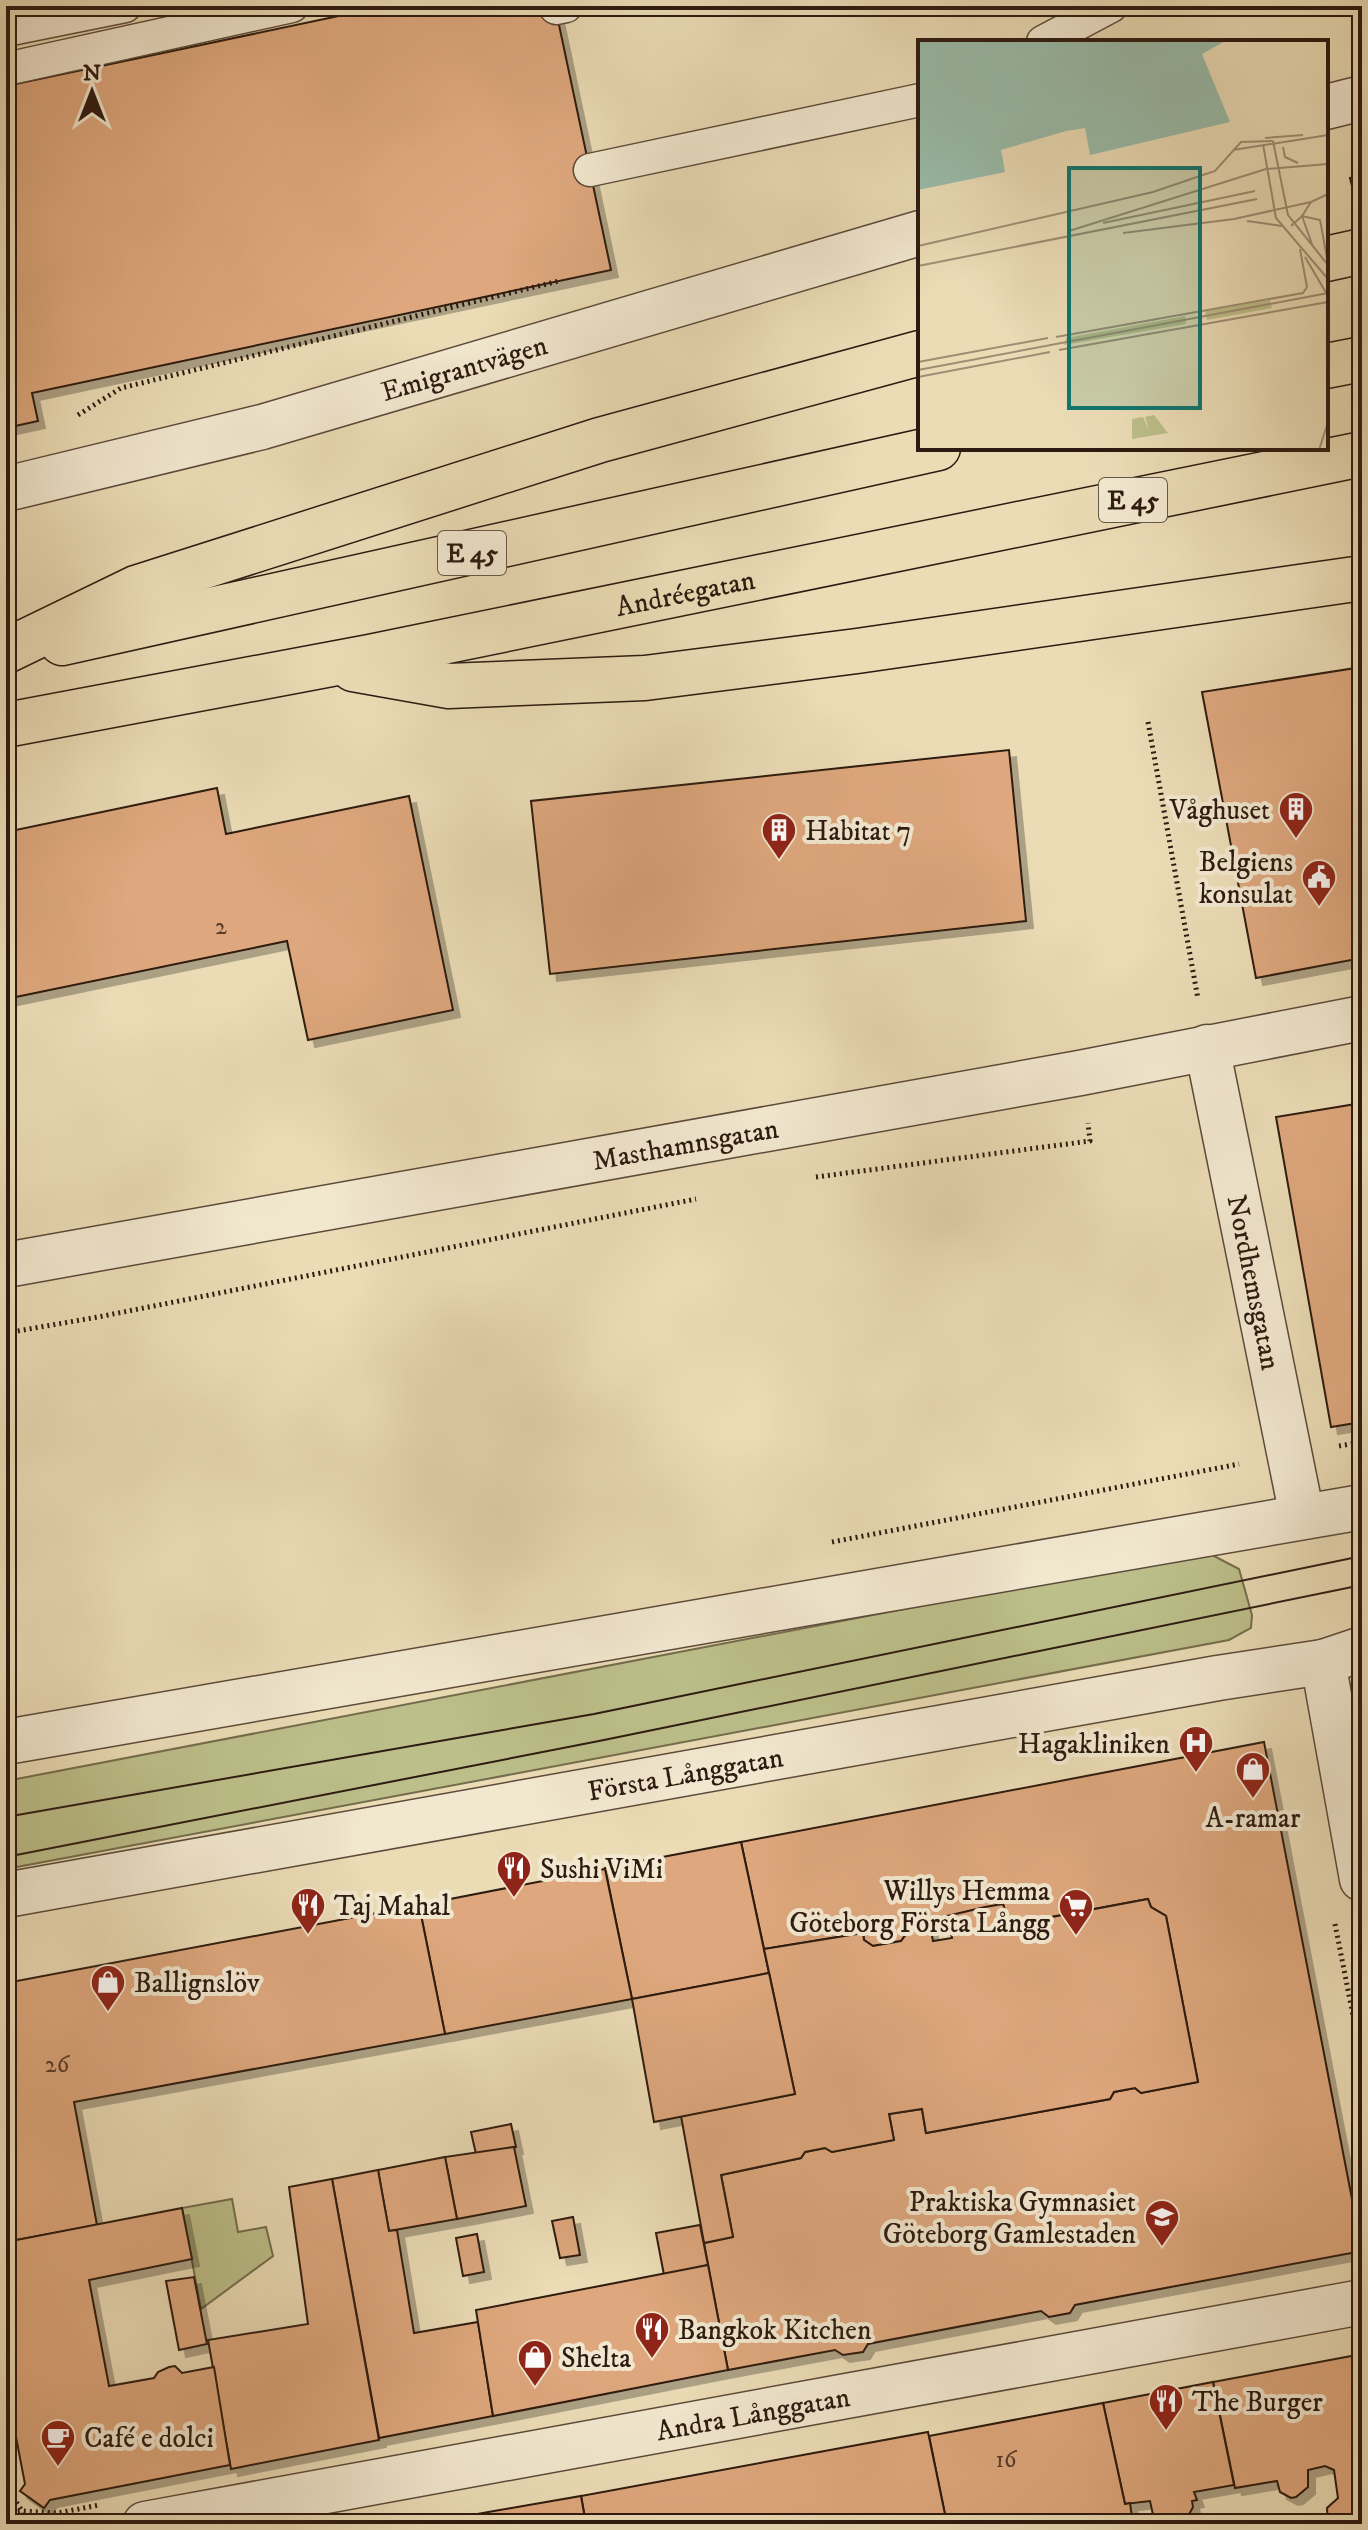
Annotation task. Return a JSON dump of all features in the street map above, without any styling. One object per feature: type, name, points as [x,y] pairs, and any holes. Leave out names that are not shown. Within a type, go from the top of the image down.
[{"type":"highway","points":[[1328,259],[1362,251]]},
{"type":"highway","points":[[6,653],[136,588],[600,440],[847,370],[918,353]]},
{"type":"highway","points":[[1328,366],[1362,359]]},
{"type":"highway","name":"E 45","points":[[6,653],[929,450]]},
{"type":"highway","name":"Andréegatan","points":[[6,725],[325,664],[1362,454]]},
{"type":"highway","points":[[325,664],[449,686],[645,678],[857,651],[1362,578]]},
{"type":"street","points":[[1328,106],[1362,98]]},
{"type":"street","name":"Emigrantvägen","points":[[6,489],[262,427],[918,234]]},
{"type":"street","name":"Masthamnsgatan","points":[[6,1265],[1080,1073],[1362,1018]]},
{"type":"street","name":"Nordhemsgatan","points":[[1207,1047],[1302,1516]]},
{"type":"street","points":[[6,1742],[1362,1507]]},
{"type":"street","points":[[1342,1656],[1362,1879]]},
{"type":"street","name":"Första Långgatan","points":[[6,1895],[1342,1656]]},
{"type":"street","name":"Andra Långgatan","points":[[145,2524],[1362,2302]]},
{"type":"lane","points":[[6,30],[125,6]]},
{"type":"lane","points":[[6,69],[292,6]]},
{"type":"lane","points":[[1047,40],[1111,6]]},
{"type":"lane","points":[[590,170],[918,101]]},
{"type":"path","points":[[67,422],[121,388],[567,279]]},
{"type":"path","points":[[1148,722],[1207,1047]]},
{"type":"path","points":[[803,1180],[1090,1141],[1080,1073]]},
{"type":"path","points":[[6,1333],[709,1196]]},
{"type":"path","points":[[6,2514],[22,2511],[23,2524]]},
{"type":"path","points":[[1227,2524],[1278,2519],[1282,2524]]},
{"type":"green space","points":[[1212,1555],[1239,1569],[1252,1615],[1251,1628],[1229,1640],[6,1869],[6,1781],[1181,1556]]},
{"type":"green space","points":[[232,2199],[238,2232],[266,2227],[273,2256],[201,2309],[182,2208]]},
{"type":"building","points":[[386,6],[555,6],[611,270],[32,393],[38,421],[6,428],[6,86]]},
{"type":"building","points":[[1362,175],[1362,192],[1354,194],[1350,178]]},
{"type":"building","name":"Våghuset","points":[[1362,667],[1362,958],[1256,978],[1202,692]]},
{"type":"building","name":"Habitat 7","points":[[1009,750],[1026,921],[550,974],[531,801]]},
{"type":"building","points":[[217,788],[226,834],[409,796],[453,1010],[308,1040],[287,941],[6,999],[6,832]]},
{"type":"building","points":[[1362,1103],[1362,1422],[1331,1427],[1276,1117]]},
{"type":"building","points":[[1264,1742],[1362,2251],[1075,2305],[1070,2313],[1049,2317],[1041,2311],[868,2344],[863,2352],[843,2355],[835,2350],[728,2370],[704,2243],[733,2237],[721,2175],[801,2158],[805,2152],[825,2148],[832,2152],[894,2140],[889,2114],[922,2109],[926,2133],[1110,2099],[1114,2092],[1135,2088],[1141,2093],[1198,2082],[1166,1916],[1151,1907],[1148,1899],[1009,1925],[1003,1904],[906,1926],[907,1933],[901,1941],[873,1946],[864,1940],[863,1933],[764,1949],[741,1842]]},
{"type":"building","points":[[741,1842],[769,1973],[632,1999],[605,1868]]},
{"type":"building","points":[[605,1869],[632,1999],[445,2034],[419,1905]]},
{"type":"building","points":[[1148,1899],[1151,1907],[1166,1916],[1198,2082],[1141,2093],[1135,2088],[1114,2092],[1110,2099],[926,2133],[922,2109],[889,2114],[894,2140],[832,2152],[825,2148],[805,2152],[801,2158],[721,2175],[733,2237],[704,2243],[681,2116],[795,2094],[764,1949],[863,1933],[864,1940],[873,1946],[901,1941],[907,1933],[906,1926],[929,1920],[933,1941],[952,1938],[947,1916],[985,1907],[1003,1904],[1009,1925]]},
{"type":"building","points":[[419,1905],[445,2034],[74,2102],[97,2225],[6,2242],[6,1983]]},
{"type":"building","points":[[769,1973],[795,2094],[654,2122],[632,1999]]},
{"type":"building","points":[[511,2124],[516,2147],[476,2154],[471,2132]]},
{"type":"building","points":[[514,2147],[526,2206],[457,2219],[445,2157]]},
{"type":"building","points":[[445,2157],[457,2219],[389,2231],[378,2170]]},
{"type":"building","points":[[378,2170],[389,2231],[397,2230],[414,2333],[478,2322],[493,2416],[379,2438],[332,2179]]},
{"type":"building","points":[[332,2179],[379,2440],[231,2469],[208,2340],[308,2324],[289,2187]]},
{"type":"building","points":[[182,2208],[192,2259],[89,2280],[109,2386],[154,2378],[158,2372],[169,2367],[175,2366],[182,2373],[214,2367],[230,2465],[50,2500],[44,2508],[20,2491],[25,2484],[6,2385],[6,2242]]},
{"type":"building","points":[[573,2217],[580,2255],[560,2258],[552,2221]]},
{"type":"building","points":[[700,2225],[708,2265],[664,2275],[656,2233]]},
{"type":"building","points":[[477,2234],[484,2272],[463,2276],[456,2238]]},
{"type":"building","points":[[708,2265],[728,2370],[493,2416],[476,2310]]},
{"type":"building","points":[[194,2277],[207,2344],[179,2350],[166,2281]]},
{"type":"building","points":[[1362,2354],[1362,2524],[1328,2524],[1327,2508],[1338,2498],[1334,2470],[1325,2466],[1308,2470],[1308,2487],[1296,2497],[1291,2498],[1280,2492],[1277,2481],[1235,2488],[1213,2382]]},
{"type":"building","points":[[1213,2382],[1234,2485],[1194,2492],[1197,2500],[1192,2501],[1193,2507],[1185,2522],[1165,2524],[1153,2515],[1150,2501],[1125,2504],[1103,2403]]},
{"type":"building","points":[[1103,2403],[1125,2504],[1130,2503],[1133,2524],[947,2524],[929,2436]]},
{"type":"building","points":[[928,2432],[947,2524],[586,2524],[581,2496]]},
{"type":"building","points":[[581,2496],[586,2524],[422,2524],[494,2511]]},
{"type":"tram line","points":[[6,1817],[594,1714],[1362,1556]]},
{"type":"tram line","points":[[6,1857],[599,1741],[1362,1585]]},
{"type":"place","name":"Våghuset","points":[[1296,840]]},
{"type":"place","name":"Habitat 7","points":[[779,861]]},
{"type":"place","name":"Belgiens konsulat","points":[[1319,908]]},
{"type":"place","name":"Hagakliniken","points":[[1196,1774]]},
{"type":"place","name":"A-ramar","points":[[1253,1800]]},
{"type":"place","name":"Sushi ViMi","points":[[514,1899]]},
{"type":"place","name":"Taj Mahal","points":[[308,1936]]},
{"type":"place","name":"Willys Hemma Göteborg Första Långg","points":[[1076,1937]]},
{"type":"place","name":"Ballignslöv","points":[[108,2013]]},
{"type":"place","name":"Praktiska Gymnasiet Göteborg Gamlestaden","points":[[1162,2248]]},
{"type":"place","name":"Bangkok Kitchen","points":[[652,2360]]},
{"type":"place","name":"Shelta","points":[[535,2388]]},
{"type":"place","name":"The Burger","points":[[1166,2432]]},
{"type":"place","name":"Café e dolci","points":[[58,2468]]}]
